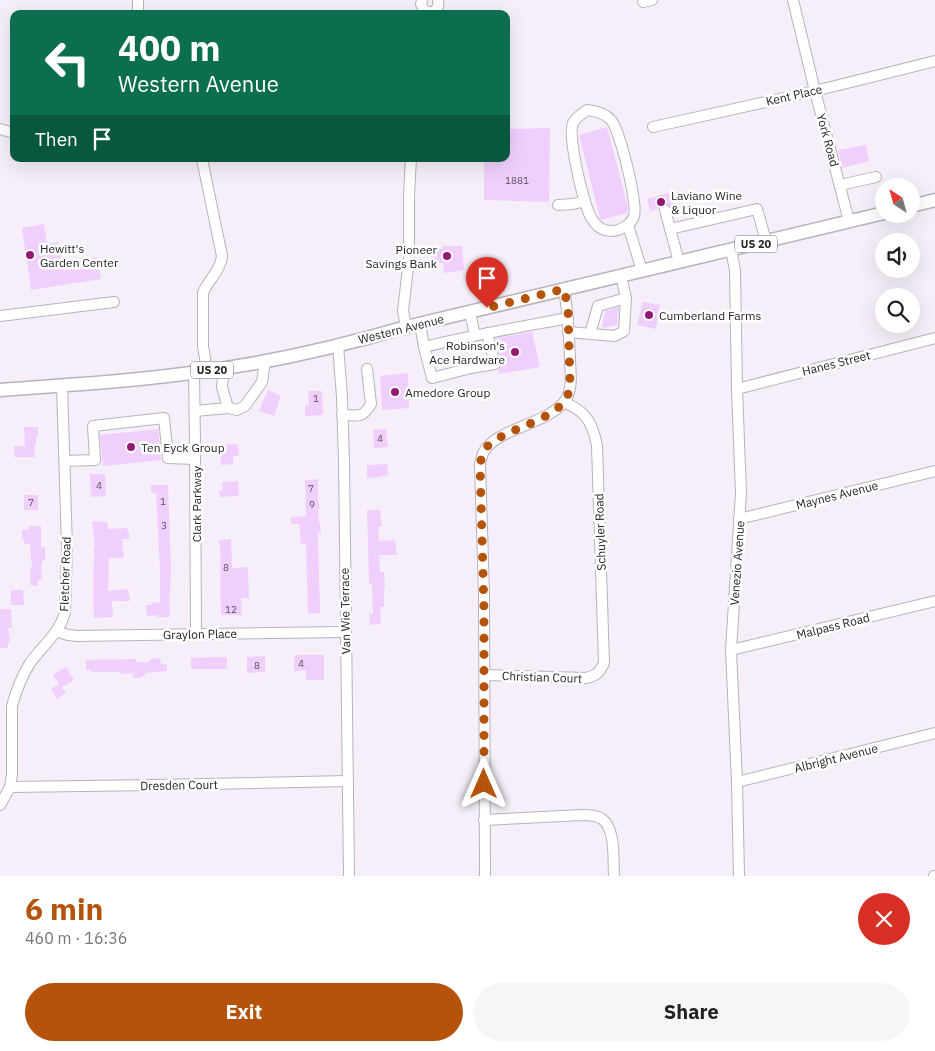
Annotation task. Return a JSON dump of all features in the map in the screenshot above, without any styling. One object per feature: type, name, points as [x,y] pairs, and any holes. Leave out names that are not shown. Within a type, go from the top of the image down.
[{"type":"main road","points":[[920,204],[935,200]]},
{"type":"main road","name":"Western Avenue","points":[[0,390],[200,372],[265,361],[338,346],[406,327],[875,215]]},
{"type":"street","name":"York Road","points":[[793,0],[849,221]]},
{"type":"street","name":"Kent Place","points":[[653,127],[815,91],[935,61]]},
{"type":"street","points":[[587,110],[600,112],[611,120],[618,133],[635,203],[634,217],[628,225],[619,230],[607,232],[598,227],[587,211],[571,136],[572,124],[578,116],[587,110]]},
{"type":"street","name":"Clark Parkway","points":[[196,635],[195,411],[203,346],[202,292],[220,266],[222,256],[203,162]]},
{"type":"street","points":[[406,327],[403,311],[408,259],[411,162]]},
{"type":"street","points":[[409,194],[414,186],[418,162]]},
{"type":"street","points":[[840,185],[876,177]]},
{"type":"street","points":[[558,205],[585,201]]},
{"type":"street","points":[[670,229],[757,209],[766,241]]},
{"type":"street","points":[[665,210],[679,262]]},
{"type":"street","points":[[628,225],[642,271]]},
{"type":"street","name":"Venezio Avenue","points":[[731,250],[734,270],[742,494],[731,650],[739,876]]},
{"type":"street","points":[[568,332],[615,336],[624,331],[626,298],[621,276]]},
{"type":"street","points":[[485,876],[485,675],[480,464],[482,454],[501,436],[556,410],[564,402],[570,390],[568,308],[564,289]]},
{"type":"street","points":[[590,334],[598,306],[626,298]]},
{"type":"street","points":[[0,316],[114,302]]},
{"type":"street","points":[[470,313],[476,335]]},
{"type":"street","points":[[424,347],[568,318]]},
{"type":"street","points":[[420,324],[432,378],[495,364],[487,333]]},
{"type":"street","name":"Hanes Street","points":[[737,389],[935,338]]},
{"type":"street","name":"Van Wie Terrace","points":[[338,346],[342,415],[349,876]]},
{"type":"street","points":[[195,411],[228,408],[237,410],[245,406],[262,382],[265,361]]},
{"type":"street","points":[[224,368],[222,387],[228,408]]},
{"type":"street","points":[[342,415],[362,416],[372,404],[367,369]]},
{"type":"street","name":"Fletcher Road","points":[[0,805],[10,786],[12,775],[12,706],[15,696],[30,663],[63,621],[65,612],[67,548],[62,385]]},
{"type":"street","name":"Schuyler Road","points":[[564,402],[582,412],[588,420],[598,446],[604,663],[598,674]]},
{"type":"street","points":[[65,461],[95,460],[93,426],[164,418],[168,458],[196,458]]},
{"type":"street","name":"Maynes Avenue","points":[[739,519],[935,471]]},
{"type":"street","name":"Malpass Road","points":[[731,650],[935,601]]},
{"type":"street","name":"Graylon Place","points":[[56,631],[77,636],[345,632]]},
{"type":"street","name":"Christian Court","points":[[485,675],[586,678],[594,677],[598,674]]},
{"type":"street","name":"Albright Avenue","points":[[737,782],[935,733]]},
{"type":"street","name":"Dresden Court","points":[[10,786],[348,781]]},
{"type":"street","points":[[484,820],[582,815],[602,818],[610,828],[614,876]]},
{"type":"building","points":[[607,127],[628,209],[627,213],[602,220],[579,135]]},
{"type":"building","points":[[550,128],[549,202],[484,200],[484,162],[510,162],[510,129]]},
{"type":"building","points":[[866,145],[869,161],[842,168],[838,150]]},
{"type":"building","name":"Laviano Wine & Liquor","points":[[672,192],[675,205],[670,206],[664,203],[658,209],[650,211],[647,199]]},
{"type":"building","points":[[44,224],[47,244],[59,242],[62,263],[98,257],[101,279],[31,290],[22,228]]},
{"type":"building","name":"Pioneer Savings Bank","points":[[442,246],[462,246],[464,270],[444,273],[443,263],[432,263],[431,249],[443,249]]},
{"type":"building","points":[[643,302],[660,305],[656,329],[637,325]]},
{"type":"building","points":[[619,307],[617,325],[602,328],[605,311]]},
{"type":"building","name":"Robinson's Ace Hardware","points":[[532,332],[540,367],[499,374],[498,370],[502,363],[496,338]]},
{"type":"building","name":"Amedore Group","points":[[408,373],[409,408],[382,410],[380,376]]},
{"type":"building","points":[[268,390],[281,396],[274,416],[259,411]]},
{"type":"building","points":[[308,391],[322,391],[323,415],[305,416],[305,405],[309,405]]},
{"type":"building","points":[[24,427],[38,427],[38,437],[36,437],[36,446],[34,446],[35,457],[14,457],[14,446],[25,446]]},
{"type":"building","name":"Ten Eyck Group","points":[[158,429],[161,460],[103,466],[100,435]]},
{"type":"building","points":[[386,429],[388,447],[374,448],[373,430]]},
{"type":"building","points":[[238,444],[239,456],[233,456],[233,464],[221,465],[220,445]]},
{"type":"building","points":[[387,464],[388,475],[367,478],[367,465]]},
{"type":"building","points":[[90,474],[105,474],[106,496],[91,497]]},
{"type":"building","points":[[318,479],[320,509],[318,509],[321,533],[318,533],[320,613],[308,614],[306,543],[301,544],[299,524],[291,524],[291,517],[306,516],[305,480]]},
{"type":"building","points":[[238,481],[239,496],[220,497],[219,490],[223,490],[222,482]]},
{"type":"building","points":[[151,485],[168,485],[171,568],[170,617],[147,616],[146,605],[160,602],[156,493],[151,493]]},
{"type":"building","points":[[24,495],[38,495],[38,510],[24,510]]},
{"type":"building","points":[[367,510],[380,510],[382,527],[378,527],[379,541],[395,540],[397,555],[379,555],[380,572],[384,572],[384,607],[380,607],[381,624],[370,625],[369,614],[373,614],[372,584],[369,584]]},
{"type":"building","points":[[92,521],[107,522],[108,529],[127,528],[129,532],[129,539],[122,539],[124,558],[109,558],[108,591],[128,589],[130,601],[112,601],[113,617],[94,618],[93,567],[95,547]]},
{"type":"building","points":[[29,526],[41,526],[41,547],[45,547],[45,560],[42,560],[43,565],[41,565],[42,580],[38,580],[38,586],[30,585],[30,568],[32,568],[30,544],[24,544],[24,539],[22,539],[22,530],[29,530]]},
{"type":"building","points":[[231,539],[232,568],[248,567],[249,598],[241,598],[242,615],[221,615],[219,540]]},
{"type":"building","points":[[11,590],[23,590],[24,605],[11,605]]},
{"type":"building","points":[[0,609],[11,609],[12,628],[8,628],[10,643],[8,643],[8,648],[0,648]]},
{"type":"building","points":[[324,655],[324,680],[306,680],[306,670],[294,671],[294,656]]},
{"type":"building","points":[[265,656],[265,672],[247,673],[247,657]]},
{"type":"building","points":[[227,657],[227,669],[191,669],[191,658]]},
{"type":"building","points":[[160,658],[161,664],[167,664],[167,671],[145,673],[145,676],[141,676],[141,678],[133,678],[133,673],[120,674],[120,672],[91,672],[91,670],[86,670],[86,660],[136,659],[136,662],[147,663],[151,659]]},
{"type":"building","points":[[66,667],[74,680],[62,687],[66,693],[57,699],[51,689],[59,684],[53,675]]},
{"type":"place","name":"Laviano Wine & Liquor","points":[[661,202]]},
{"type":"place","name":"Hewitt's Garden Center","points":[[30,255]]},
{"type":"place","name":"Pioneer Savings Bank","points":[[447,256]]},
{"type":"place","name":"Cumberland Farms","points":[[649,315]]},
{"type":"place","name":"Robinson's Ace Hardware","points":[[515,352]]},
{"type":"place","name":"Amedore Group","points":[[395,392]]},
{"type":"place","name":"Ten Eyck Group","points":[[131,447]]},
{"type":"route","points":[[484,784],[485,675],[480,464],[482,454],[501,436],[556,410],[564,402],[570,390],[568,308],[564,289],[487,308]]}]
